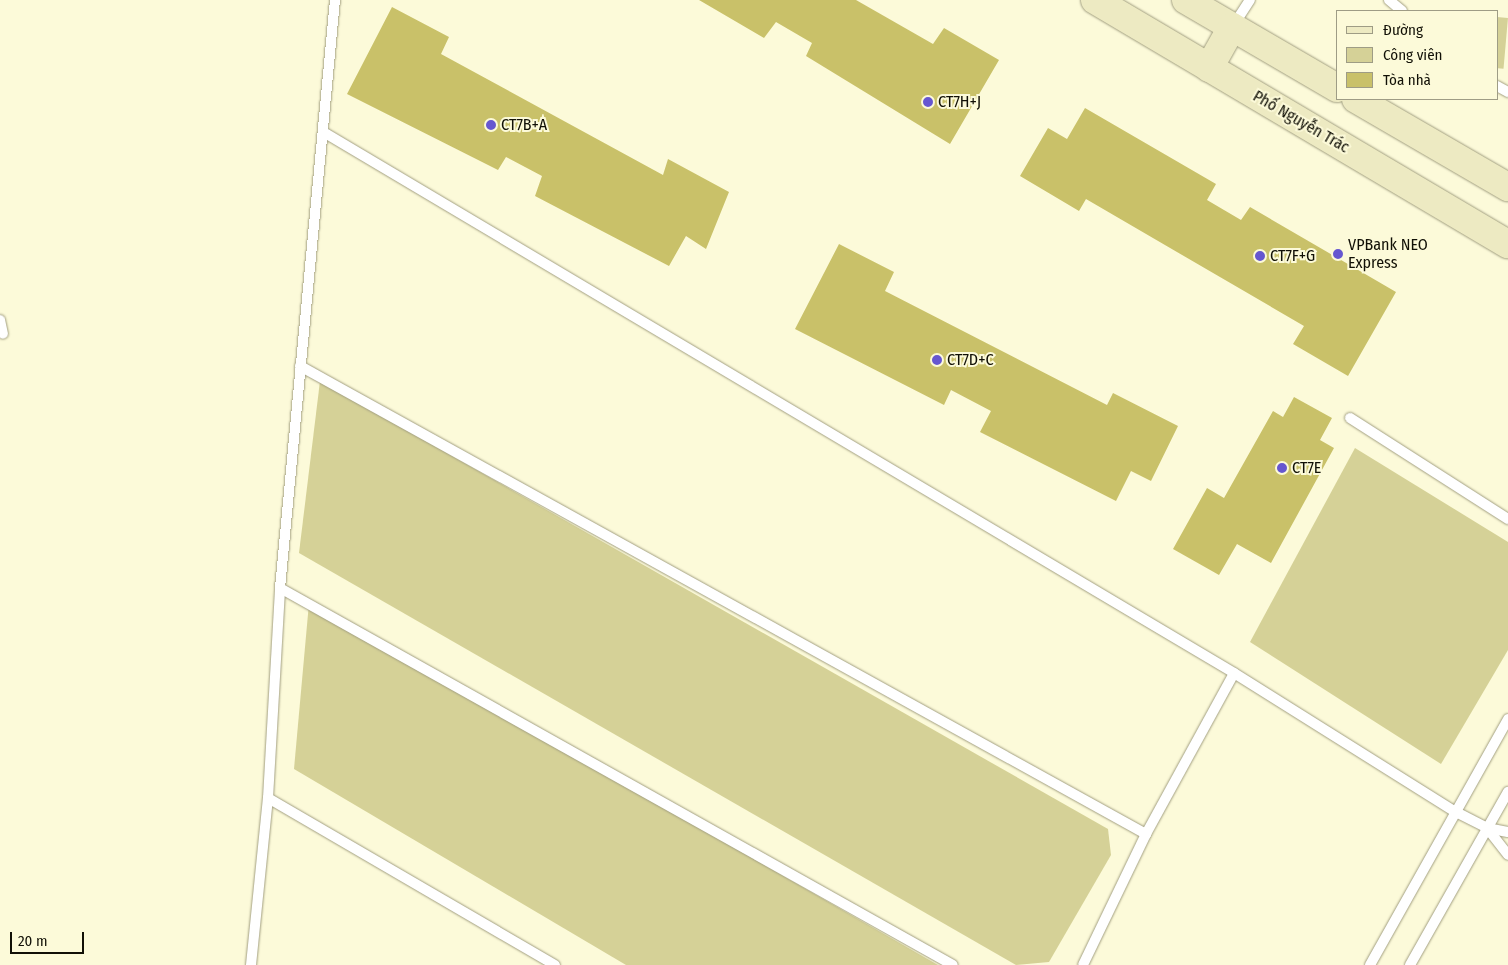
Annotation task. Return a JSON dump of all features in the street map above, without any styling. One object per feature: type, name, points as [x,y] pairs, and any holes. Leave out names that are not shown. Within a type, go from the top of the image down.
[{"type":"main road","name":"Phố Nguyễn Trác","points":[[1095,0],[1508,244]]},
{"type":"main road","points":[[1186,0],[1336,87]]},
{"type":"main road","points":[[1209,68],[1232,27]]},
{"type":"main road","points":[[1358,100],[1508,188]]},
{"type":"lane","points":[[251,965],[268,798],[280,588],[335,0]]},
{"type":"lane","points":[[1232,27],[1250,0]]},
{"type":"lane","points":[[1389,0],[1401,10]]},
{"type":"lane","points":[[324,133],[1234,673],[1456,812],[1487,828],[1508,832]]},
{"type":"lane","points":[[0,320],[3,334]]},
{"type":"lane","points":[[300,366],[1146,834]]},
{"type":"lane","points":[[1350,418],[1508,520]]},
{"type":"lane","points":[[280,588],[953,965]]},
{"type":"lane","points":[[1083,965],[1146,834],[1234,673]]},
{"type":"lane","points":[[1370,965],[1508,719]]},
{"type":"lane","points":[[1410,965],[1508,792]]},
{"type":"lane","points":[[268,798],[555,965]]},
{"type":"lane","points":[[1487,828],[1508,855]]},
{"type":"green space","points":[[1498,17],[1508,18],[1504,69],[1498,68]]},
{"type":"green space","points":[[320,381],[1108,829],[1111,855],[1049,962],[1016,965],[299,553]]},
{"type":"green space","points":[[1355,448],[1508,542],[1508,650],[1441,764],[1250,642]]},
{"type":"green space","points":[[309,603],[938,965],[626,965],[294,769]]},
{"type":"building","name":"CT7H+J","points":[[699,0],[856,0],[933,44],[944,28],[999,60],[950,144],[806,56],[812,43],[776,22],[764,38]]},
{"type":"building","name":"CT7B+A","points":[[392,7],[449,37],[441,54],[663,175],[668,159],[729,192],[706,249],[686,236],[669,266],[535,196],[542,176],[506,157],[498,170],[347,94]]},
{"type":"building","name":"CT7F+G","points":[[1085,108],[1216,184],[1207,200],[1241,220],[1250,207],[1396,292],[1348,376],[1293,344],[1304,326],[1086,199],[1079,211],[1020,176],[1048,128],[1067,139]]},
{"type":"building","name":"CT7D+C","points":[[839,244],[894,272],[885,291],[1107,405],[1113,393],[1178,426],[1151,481],[1131,471],[1116,501],[980,432],[991,411],[951,390],[944,405],[795,329]]},
{"type":"building","name":"CT7E","points":[[1294,397],[1332,418],[1320,440],[1334,448],[1271,563],[1237,544],[1219,575],[1173,549],[1207,488],[1224,498],[1273,411],[1283,417]]},
{"type":"place","name":"CT7H+J","points":[[928,102]]},
{"type":"place","name":"CT7B+A","points":[[491,125]]},
{"type":"place","name":"VPBank NEO Express","points":[[1338,254]]},
{"type":"place","name":"CT7F+G","points":[[1260,256]]},
{"type":"place","name":"CT7D+C","points":[[937,360]]},
{"type":"place","name":"CT7E","points":[[1282,468]]}]
